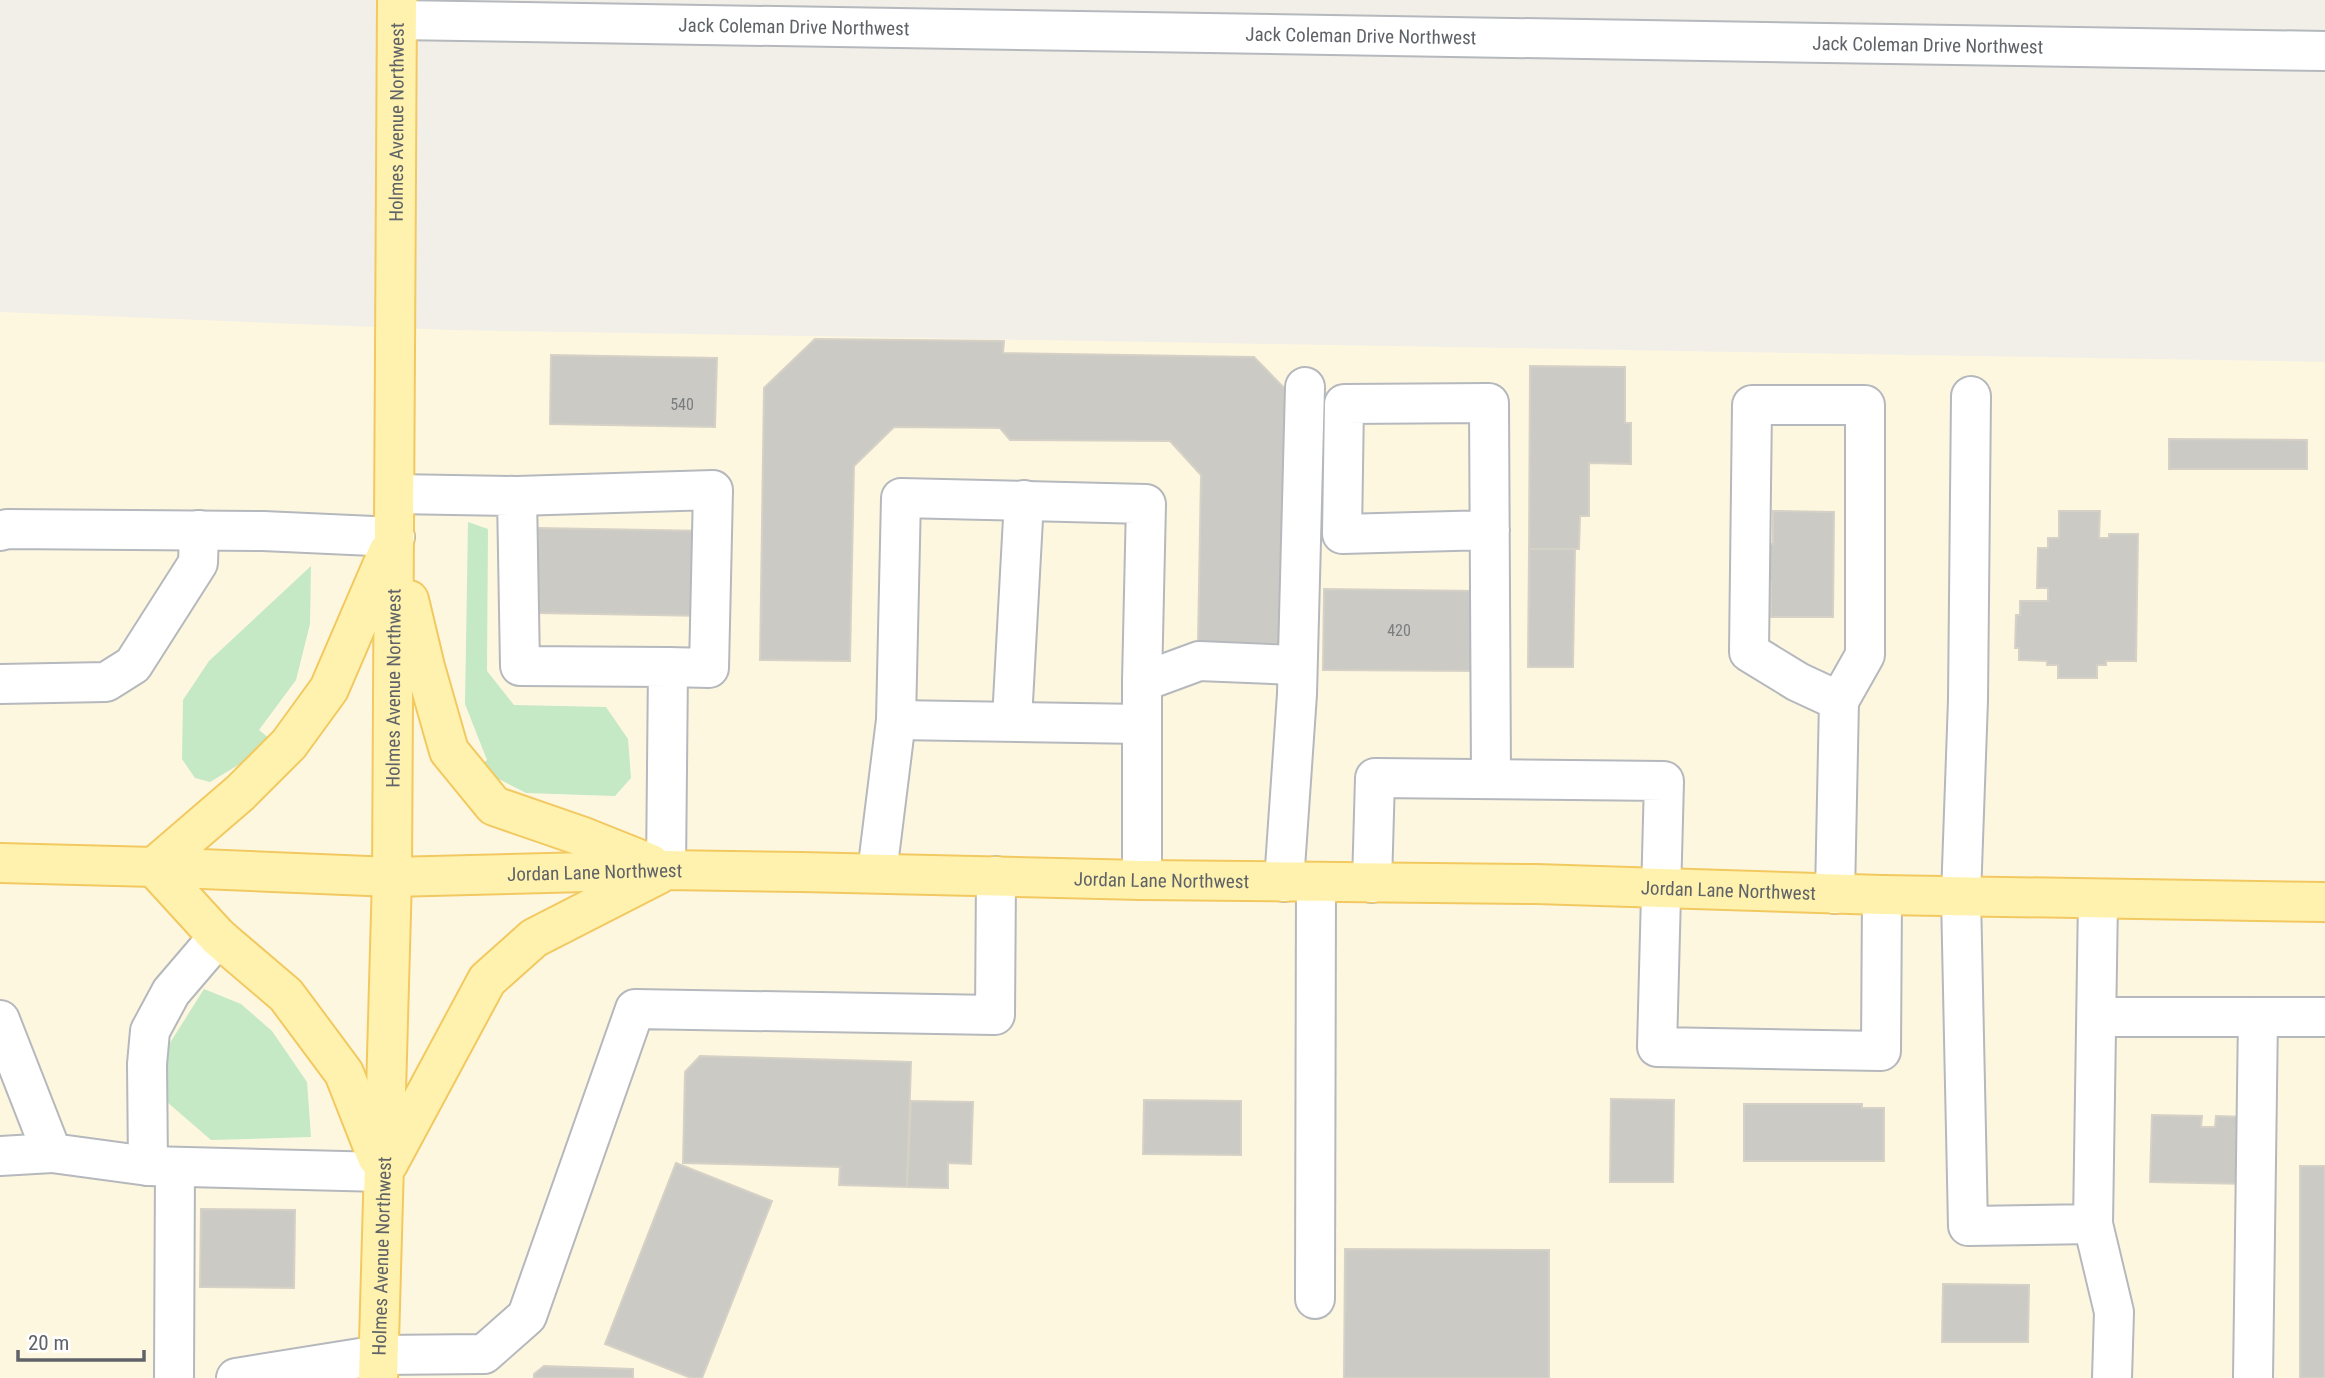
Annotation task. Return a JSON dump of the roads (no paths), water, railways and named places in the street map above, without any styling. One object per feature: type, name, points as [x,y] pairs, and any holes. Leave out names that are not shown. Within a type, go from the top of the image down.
[{"type":"main road","name":"Holmes Avenue Northwest","points":[[378,1366],[392,877],[397,10]]},
{"type":"main road","points":[[383,1172],[344,1073],[286,995],[218,937],[155,866],[250,783],[289,744],[329,689],[395,537]]},
{"type":"main road","points":[[395,537],[425,667],[449,751],[494,806],[581,836],[666,870]]},
{"type":"main road","name":"Jordan Lane Northwest","points":[[0,863],[155,866],[392,877],[666,870],[2325,902]]},
{"type":"main road","points":[[383,1172],[486,979],[534,938],[666,870]]},
{"type":"street","name":"Jack Coleman Drive Northwest","points":[[397,10],[2325,51]]},
{"type":"street","points":[[1305,387],[1297,665],[1300,882],[1315,1299]]},
{"type":"street","points":[[1970,396],[1968,700],[1961,896],[1968,1226],[2093,1224]]},
{"type":"street","points":[[1490,530],[1342,534],[1344,404],[1489,403],[1490,530],[1491,779]]},
{"type":"street","points":[[1835,894],[1839,701],[1864,655],[1864,405],[1752,405],[1749,652],[1798,682],[1839,701]]},
{"type":"street","points":[[395,494],[517,496],[713,490],[709,668],[520,666],[517,496]]},
{"type":"street","points":[[877,873],[896,720],[901,498],[1024,500],[1146,504],[1142,682],[1142,880]]},
{"type":"street","points":[[1012,720],[1024,500]]},
{"type":"street","points":[[0,531],[200,530],[395,537]]},
{"type":"street","points":[[0,684],[106,682],[133,665],[198,563],[200,530]]},
{"type":"street","points":[[1142,682],[1199,661],[1297,665]]},
{"type":"street","points":[[666,870],[668,667]]},
{"type":"street","points":[[896,720],[1142,724]]},
{"type":"street","points":[[1372,883],[1375,778],[1664,781],[1657,1047],[1881,1051],[1882,895]]},
{"type":"street","points":[[236,1378],[484,1354],[527,1316],[635,1009],[995,1016],[996,876]]},
{"type":"street","points":[[2098,899],[2093,1224],[2114,1312],[2112,1378]]},
{"type":"street","points":[[174,1378],[162,1166],[148,1064],[150,1031],[171,992],[218,937]]},
{"type":"street","points":[[2097,1017],[2325,1017]]},
{"type":"street","points":[[2253,1378],[2258,1017]]},
{"type":"street","points":[[0,1020],[52,1153]]},
{"type":"street","points":[[0,1156],[52,1153],[162,1166],[383,1172]]}]
